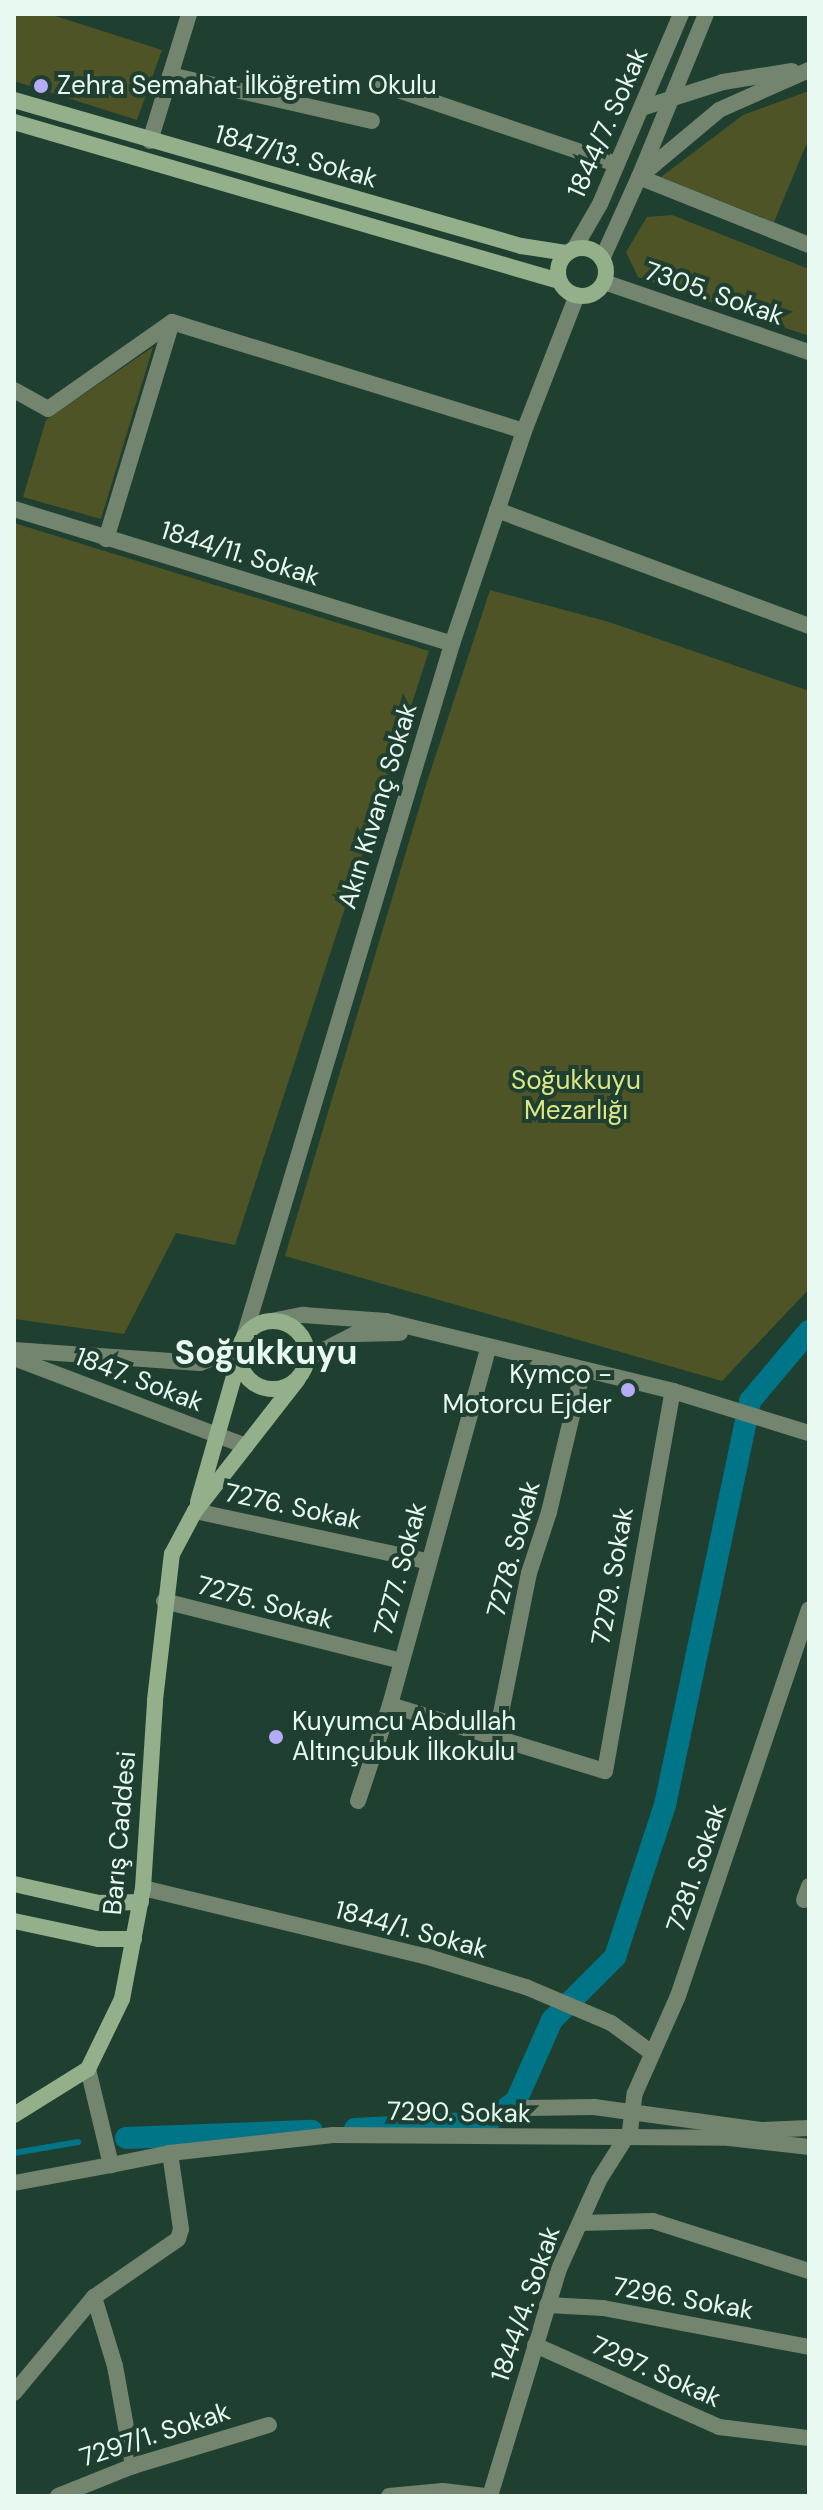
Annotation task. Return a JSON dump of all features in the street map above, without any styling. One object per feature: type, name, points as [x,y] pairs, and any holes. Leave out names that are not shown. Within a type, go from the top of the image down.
[{"type":"main road","name":"1847/13. Sokak","points":[[14,100],[521,246],[571,251]]},
{"type":"main road","name":"1847/13. Sokak","points":[[14,122],[559,281]]},
{"type":"main road","points":[[590,249],[602,259],[604,282],[593,293],[577,295],[559,281],[559,266],[571,251],[590,249]]},
{"type":"main road","points":[[271,1321],[301,1335],[308,1358],[298,1379],[195,1511],[241,1347],[271,1321]]},
{"type":"main road","points":[[241,1347],[247,1378],[266,1389],[289,1386],[298,1379]]},
{"type":"main road","name":"Barış Caddesi","points":[[88,2069],[122,1999],[134,1939],[142,1895],[164,1601],[172,1554],[195,1511]]},
{"type":"main road","points":[[14,1884],[98,1903],[142,1895]]},
{"type":"main road","points":[[14,1921],[99,1939],[134,1939]]},
{"type":"main road","points":[[14,2115],[88,2069]]},
{"type":"street","points":[[150,141],[189,14]]},
{"type":"street","name":"1844/7. Sokak","points":[[571,251],[617,164],[681,14]]},
{"type":"street","points":[[602,259],[706,14]]},
{"type":"street","points":[[642,108],[723,82],[809,69]]},
{"type":"street","points":[[639,177],[719,110],[809,69]]},
{"type":"street","points":[[170,75],[372,121]]},
{"type":"street","points":[[380,84],[617,164]]},
{"type":"street","points":[[639,177],[809,245]]},
{"type":"street","name":"7305. Sokak","points":[[604,282],[809,352]]},
{"type":"street","name":"Akın Kıvanç Sokak","points":[[241,1347],[452,644],[524,431],[577,295]]},
{"type":"street","points":[[172,322],[524,431]]},
{"type":"street","points":[[14,390],[48,409],[172,322]]},
{"type":"street","points":[[106,539],[172,322]]},
{"type":"street","name":"1844/11. Sokak","points":[[14,509],[452,644]]},
{"type":"street","points":[[497,510],[809,626]]},
{"type":"street","points":[[271,1321],[303,1315],[346,1316],[582,1373],[673,1391],[809,1433]]},
{"type":"street","points":[[308,1358],[355,1334],[383,1331],[441,1337]]},
{"type":"street","name":"1847. Sokak","points":[[14,1350],[200,1363],[241,1347]]},
{"type":"street","name":"7277. Sokak","points":[[358,1801],[390,1705],[427,1561],[488,1349]]},
{"type":"street","name":"1847. Sokak","points":[[14,1358],[246,1446]]},
{"type":"street","name":"7278. Sokak","points":[[496,1738],[529,1573],[582,1373]]},
{"type":"street","name":"7279. Sokak","points":[[496,1738],[605,1771],[673,1391]]},
{"type":"street","name":"7276. Sokak","points":[[195,1511],[427,1561]]},
{"type":"street","name":"7275. Sokak","points":[[164,1601],[401,1661]]},
{"type":"street","name":"7281. Sokak","points":[[630,2135],[635,2093],[678,1996],[809,1610]]},
{"type":"street","points":[[390,1705],[496,1738]]},
{"type":"street","name":"1844/1. Sokak","points":[[142,1895],[425,1956],[526,1987],[611,2023],[652,2053]]},
{"type":"street","points":[[88,2069],[111,2165]]},
{"type":"street","points":[[527,2108],[594,2107],[762,2130],[809,2140]]},
{"type":"street","name":"7290. Sokak","points":[[14,2183],[170,2153],[333,2135],[630,2135],[809,2140]]},
{"type":"street","name":"1844/4. Sokak","points":[[488,2496],[547,2305],[599,2180],[630,2135]]},
{"type":"street","points":[[14,2393],[94,2297],[178,2239],[170,2153]]},
{"type":"street","points":[[580,2223],[653,2221],[809,2271]]},
{"type":"street","points":[[94,2297],[115,2366],[133,2466]]},
{"type":"street","name":"7296. Sokak","points":[[547,2305],[603,2308],[809,2347]]},
{"type":"street","name":"7297. Sokak","points":[[535,2345],[719,2427],[809,2438]]},
{"type":"street","name":"7297/1. Sokak","points":[[58,2496],[133,2466],[269,2425]]},
{"type":"street","points":[[389,2496],[443,2491],[488,2496]]},
{"type":"green space","points":[[14,14],[49,14],[162,50],[137,120],[14,81]]},
{"type":"green space","points":[[809,91],[809,138],[774,222],[661,177],[743,115]]},
{"type":"green space","points":[[672,215],[809,269],[809,336],[638,277],[626,252],[647,217]]},
{"type":"green space","points":[[153,347],[101,519],[23,497],[46,420]]},
{"type":"green space","points":[[14,523],[429,651],[235,1245],[176,1233],[124,1334],[14,1319]]},
{"type":"green space","name":"Soğukkuyu Mezarlığı","points":[[490,590],[609,622],[809,691],[809,1289],[722,1381],[285,1256],[426,785]]},
{"type":"waterway","points":[[355,2129],[487,2122],[516,2101],[552,2020],[615,1957],[665,1805],[750,1401],[809,1331]]},
{"type":"waterway","points":[[126,2138],[312,2131]]},
{"type":"waterway","points":[[14,2153],[78,2142]]},
{"type":"place","name":"Zehra Semahat İlköğretim Okulu","points":[[41,86]]},
{"type":"place","name":"Kymco - Motorcu Ejder","points":[[628,1390]]},
{"type":"place","name":"Kuyumcu Abdullah Altınçubuk İlkokulu","points":[[276,1737]]},
{"type":"district","name":"Soğukkuyu","points":[[266,1353]]}]
